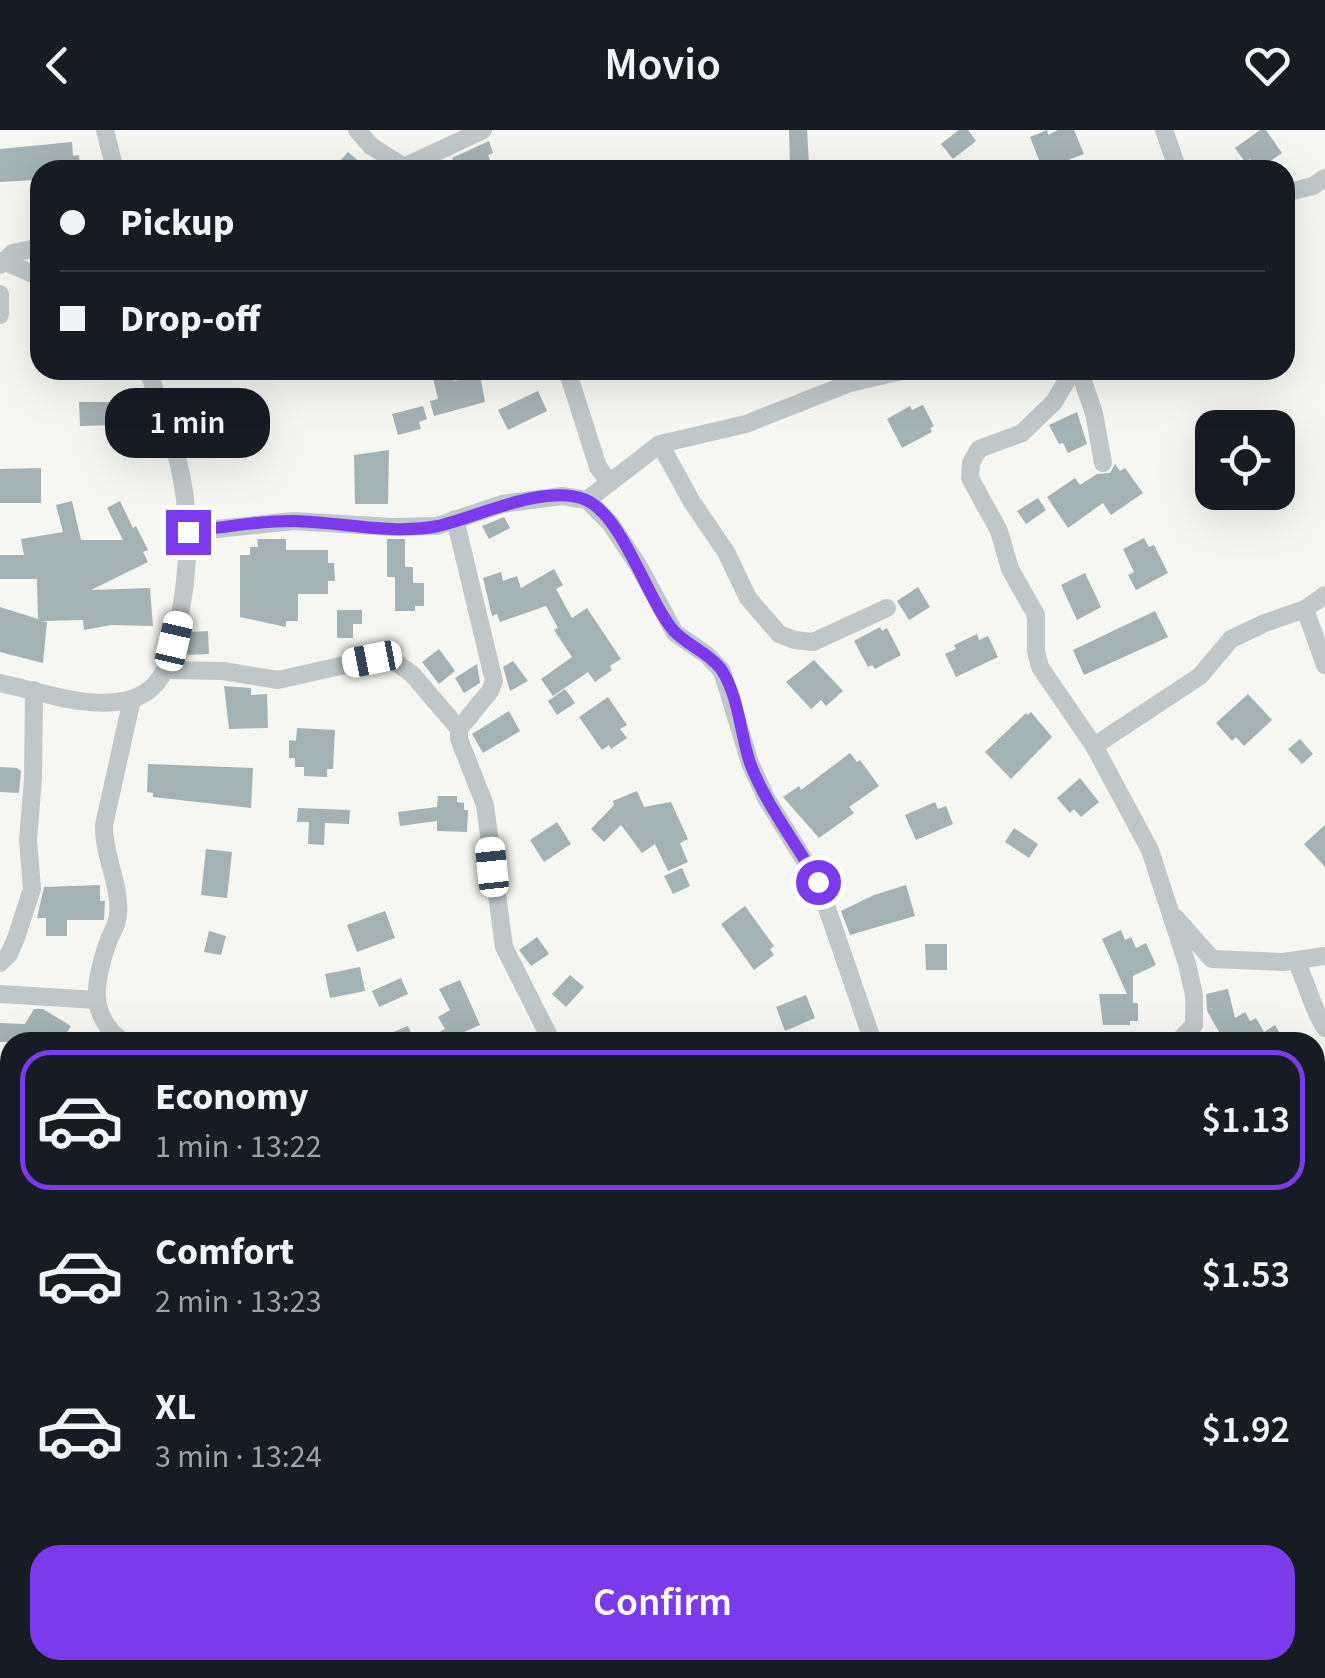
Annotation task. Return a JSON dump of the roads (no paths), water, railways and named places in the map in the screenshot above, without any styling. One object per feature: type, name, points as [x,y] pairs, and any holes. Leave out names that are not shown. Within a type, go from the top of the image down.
[{"type":"street","points":[[106,130],[112,160]]},
{"type":"street","points":[[357,130],[371,146],[395,160]]},
{"type":"street","points":[[424,160],[484,130]]},
{"type":"street","points":[[1164,130],[1174,160]]},
{"type":"street","points":[[1295,190],[1325,178]]},
{"type":"street","points":[[1,263],[30,249]]},
{"type":"street","points":[[1,263],[30,273]]},
{"type":"street","points":[[0,294],[0,315]]},
{"type":"street","points":[[0,684],[107,703],[132,699],[160,683],[186,589],[188,532],[176,452],[152,380]]},
{"type":"street","points":[[570,380],[598,466],[610,483]]},
{"type":"street","points":[[588,500],[660,444],[746,424],[863,380]]},
{"type":"street","points":[[1069,380],[1054,402],[1022,433],[979,448],[970,463],[970,478],[999,531],[1010,569],[1036,614],[1040,667],[1094,746],[1150,850],[1186,964],[1196,1017],[1190,1032]]},
{"type":"street","points":[[1080,380],[1094,412],[1103,464]]},
{"type":"street","points":[[660,444],[726,552],[748,598],[779,634],[812,642],[887,608]]},
{"type":"street","points":[[188,532],[293,521],[392,528],[437,526],[502,504],[562,496],[588,500],[629,551],[675,633],[707,654],[722,671],[750,763],[766,798],[818,882],[870,1032]]},
{"type":"street","points":[[455,520],[494,681],[490,692],[459,728],[459,740],[485,805],[504,947],[547,1032]]},
{"type":"street","points":[[1094,746],[1200,676],[1231,639],[1305,609],[1325,596]]},
{"type":"street","points":[[1305,609],[1325,665]]},
{"type":"street","points":[[166,670],[223,671],[278,680],[372,659],[392,660],[412,674],[459,728]]},
{"type":"street","points":[[0,964],[16,938],[32,889],[28,840],[34,779],[34,690]]},
{"type":"street","points":[[109,1032],[99,1018],[96,1000],[101,964],[118,920],[115,882],[103,846],[104,825],[132,699]]},
{"type":"street","points":[[1168,908],[1212,959],[1296,962],[1325,956]]},
{"type":"street","points":[[1296,962],[1325,1028]]},
{"type":"street","points":[[0,994],[96,1000]]}]
